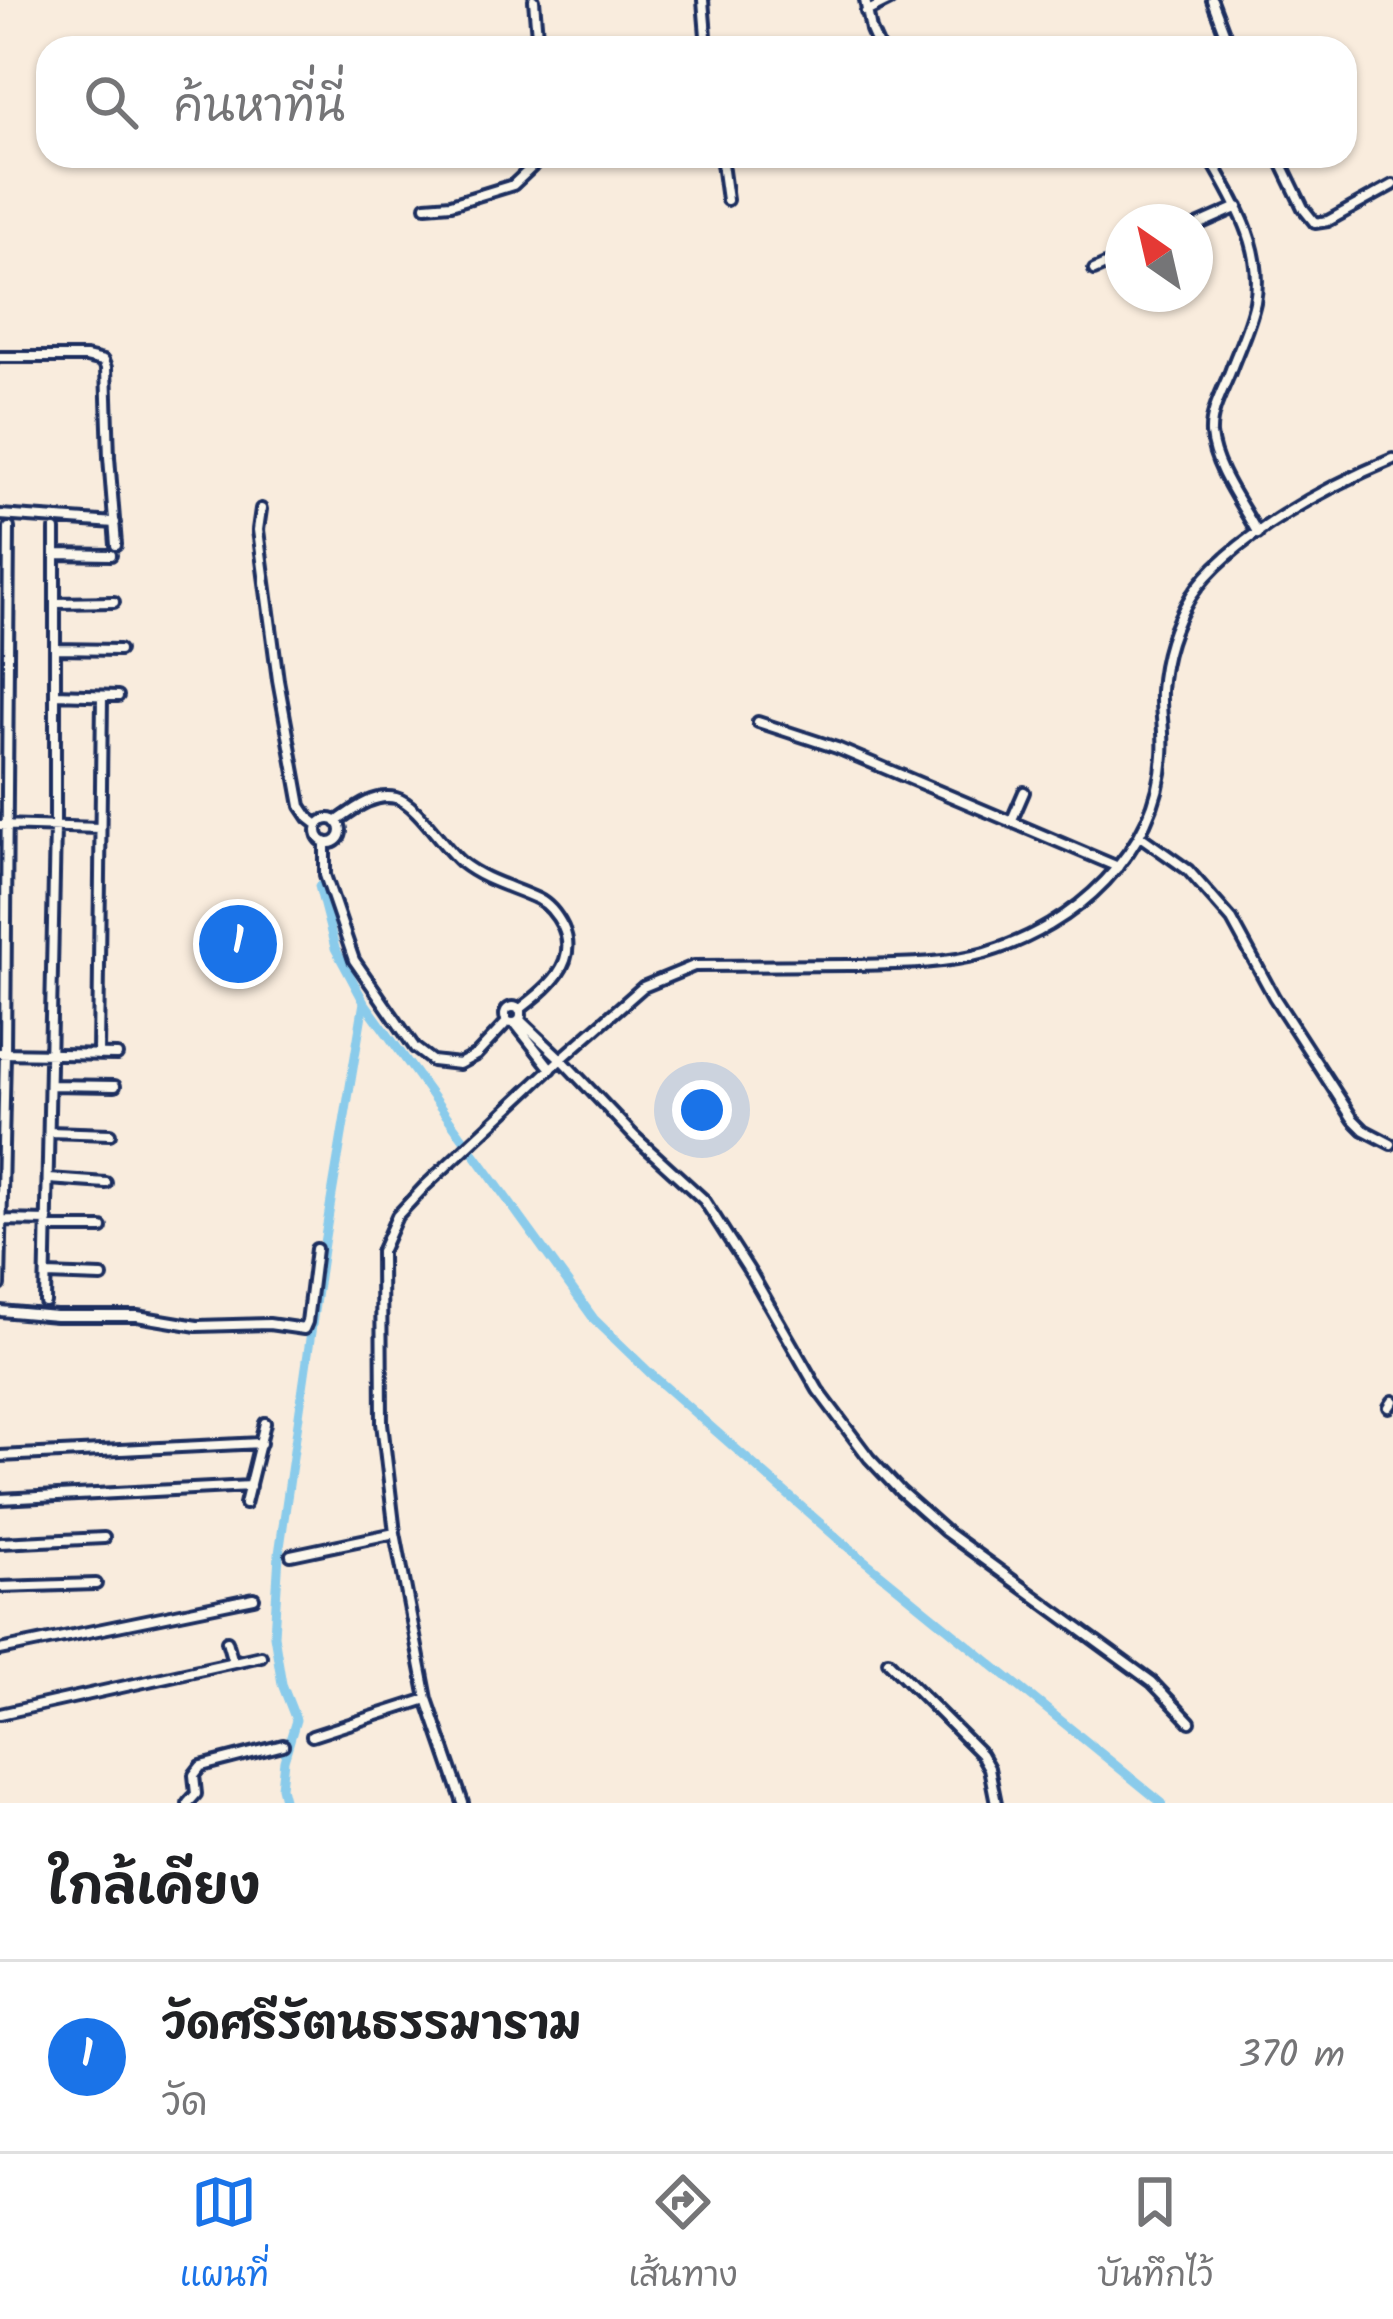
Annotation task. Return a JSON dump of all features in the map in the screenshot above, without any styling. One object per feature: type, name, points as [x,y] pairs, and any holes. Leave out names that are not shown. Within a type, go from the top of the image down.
[{"type":"street","points":[[534,0],[537,36]]},
{"type":"street","points":[[703,0],[706,36]]},
{"type":"street","points":[[865,0],[875,36]]},
{"type":"street","points":[[866,12],[890,0]]},
{"type":"street","points":[[1211,0],[1225,36]]},
{"type":"street","points":[[426,206],[451,204],[513,185],[531,168]]},
{"type":"street","points":[[723,168],[727,200]]},
{"type":"street","points":[[1216,168],[1252,240],[1257,280],[1254,306],[1214,410],[1212,441],[1258,534]]},
{"type":"street","points":[[1284,168],[1315,223],[1328,221],[1393,185]]},
{"type":"street","points":[[1213,218],[1238,207]]},
{"type":"street","points":[[1094,270],[1105,265]]},
{"type":"street","points":[[0,357],[86,357],[103,361],[106,368],[114,550],[55,554]]},
{"type":"street","points":[[463,1803],[427,1699],[395,1533],[382,1423],[379,1263],[390,1227],[457,1156],[562,1058],[643,987],[667,975],[694,966],[944,962],[1016,941],[1089,898],[1140,836],[1160,778],[1164,753],[1161,691],[1167,655],[1191,597],[1208,574],[1258,534],[1352,476],[1393,459]]},
{"type":"street","points":[[261,509],[259,530],[278,680],[301,806],[318,825],[319,837],[325,842],[339,836],[336,822]]},
{"type":"street","points":[[0,515],[115,523]]},
{"type":"street","points":[[0,1285],[10,528]]},
{"type":"street","points":[[45,1302],[55,826],[55,530]]},
{"type":"street","points":[[55,603],[114,602]]},
{"type":"street","points":[[55,649],[119,650]]},
{"type":"street","points":[[55,694],[118,696]]},
{"type":"street","points":[[98,1055],[102,696]]},
{"type":"street","points":[[758,722],[837,748],[1118,867]]},
{"type":"street","points":[[1011,822],[1024,792]]},
{"type":"street","points":[[318,825],[324,820],[336,822],[374,799],[406,802],[462,863],[548,906],[567,938],[567,955],[550,986],[476,1055],[459,1064],[432,1061],[415,1048],[354,960],[325,875],[325,842]]},
{"type":"street","points":[[4,825],[100,828]]},
{"type":"street","points":[[1140,836],[1188,870],[1216,898],[1353,1119],[1391,1144]]},
{"type":"street","points":[[515,1019],[535,1041],[550,1069]]},
{"type":"street","points":[[535,1041],[562,1058],[635,1137],[704,1200],[818,1390],[900,1491],[945,1532],[1152,1682],[1190,1722]]},
{"type":"street","points":[[3,1053],[117,1055]]},
{"type":"street","points":[[50,1084],[115,1086]]},
{"type":"street","points":[[50,1132],[110,1133]]},
{"type":"street","points":[[49,1179],[106,1183]]},
{"type":"street","points":[[2,1220],[102,1228]]},
{"type":"street","points":[[0,1311],[304,1329],[316,1249]]},
{"type":"street","points":[[47,1275],[102,1276]]},
{"type":"street","points":[[245,1504],[265,1423]]},
{"type":"street","points":[[0,1456],[261,1443]]},
{"type":"street","points":[[0,1499],[250,1486]]},
{"type":"street","points":[[291,1555],[395,1533]]},
{"type":"street","points":[[0,1543],[104,1538]]},
{"type":"street","points":[[0,1587],[96,1583]]},
{"type":"street","points":[[0,1650],[254,1598]]},
{"type":"street","points":[[227,1641],[233,1662]]},
{"type":"street","points":[[0,1714],[261,1656]]},
{"type":"street","points":[[888,1661],[981,1754],[996,1803]]},
{"type":"street","points":[[312,1736],[427,1699]]},
{"type":"street","points":[[188,1803],[196,1794],[194,1775],[201,1766],[283,1745]]},
{"type":"waterway","points":[[319,886],[335,948],[364,1002],[594,1319],[844,1544],[1162,1803]]},
{"type":"waterway","points":[[285,1803],[281,1787],[284,1760],[296,1720],[282,1684],[274,1635],[279,1554],[364,1002]]},
{"type":"place","name":"วัดศรีรัตนธรรมาราม","points":[[238,944]]}]
